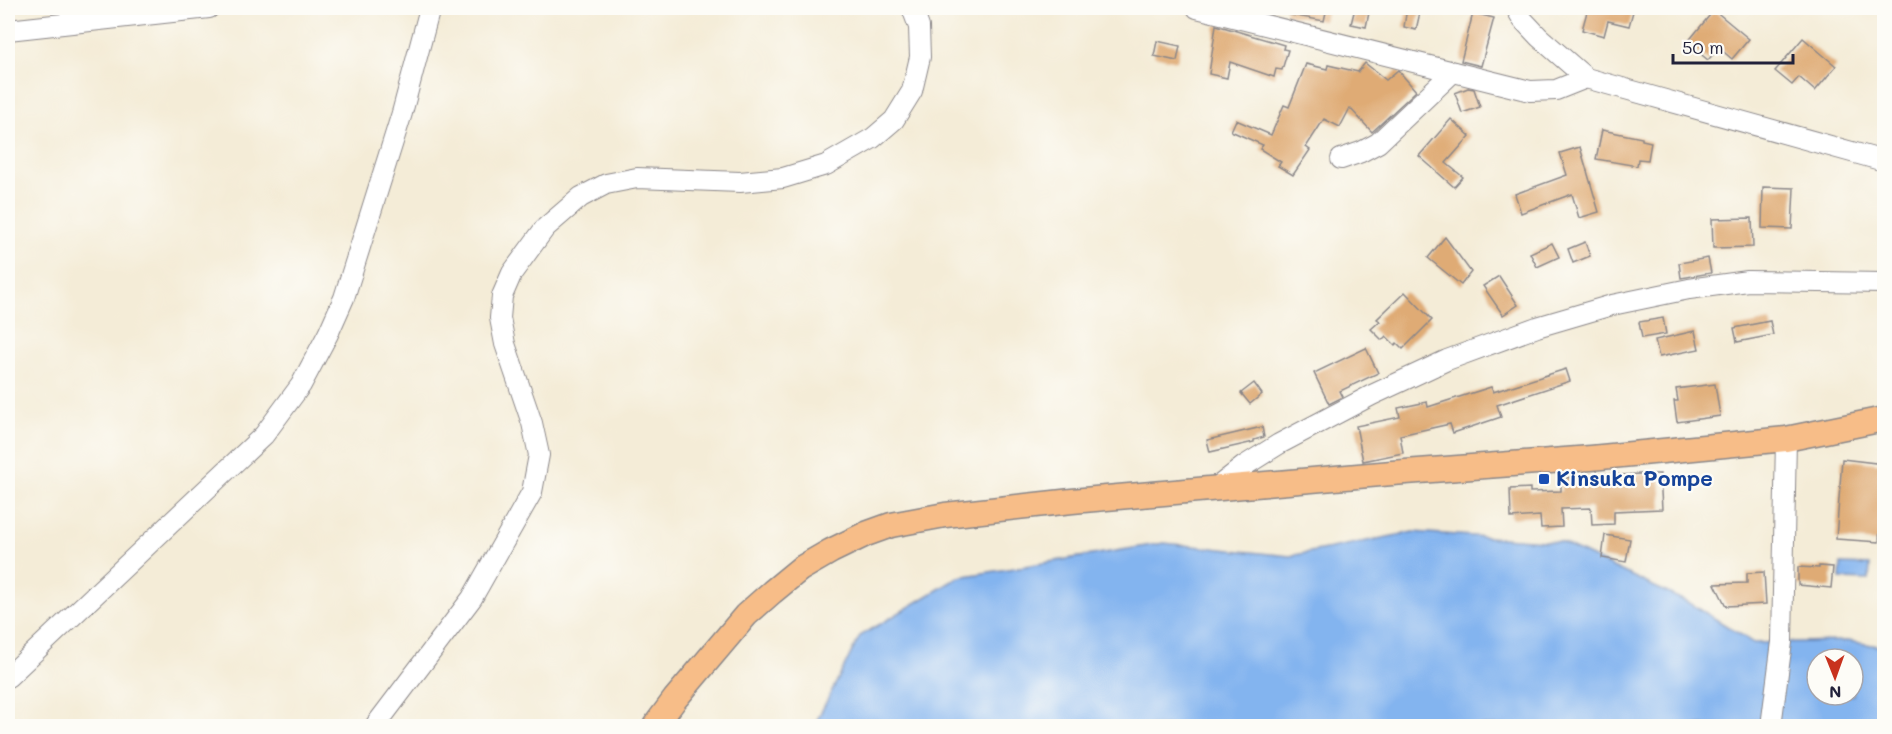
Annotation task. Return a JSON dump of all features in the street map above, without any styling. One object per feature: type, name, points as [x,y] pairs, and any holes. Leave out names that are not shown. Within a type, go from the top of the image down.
[{"type":"main road","points":[[655,726],[746,615],[772,592],[800,569],[866,534],[891,525],[984,510],[1216,488],[1591,458],[1786,439],[1878,425]]},
{"type":"street","points":[[8,30],[153,10],[209,8]]},
{"type":"street","points":[[8,677],[264,435],[301,385],[344,298],[402,113],[430,8]]},
{"type":"street","points":[[375,726],[472,598],[532,492],[539,455],[532,423],[505,344],[500,318],[502,296],[512,273],[538,237],[545,228],[581,197],[606,184],[637,178],[741,182],[783,178],[826,165],[873,138],[894,120],[912,91],[920,57],[919,27],[912,8]]},
{"type":"street","points":[[1197,8],[1530,91],[1556,90],[1586,78]]},
{"type":"street","points":[[1516,8],[1523,20],[1539,37],[1586,78],[1884,161]]},
{"type":"street","points":[[1341,159],[1378,143],[1454,72]]},
{"type":"street","points":[[1216,488],[1244,466],[1279,444],[1372,395],[1447,360],[1537,327],[1611,305],[1689,289],[1748,282],[1884,283]]},
{"type":"street","points":[[1771,726],[1782,642],[1786,439]]},
{"type":"water","points":[[1413,532],[1560,542],[1693,605],[1754,643],[1848,641],[1884,647],[1884,726],[814,726],[860,636],[959,577],[1164,543],[1290,556]]},
{"type":"water","points":[[1841,564],[1870,565],[1869,580],[1840,579]]},
{"type":"building","points":[[1286,8],[1327,8],[1324,21],[1285,14]]},
{"type":"building","points":[[1355,8],[1370,8],[1366,27],[1351,24]]},
{"type":"building","points":[[1407,8],[1421,8],[1416,30],[1404,27]]},
{"type":"building","points":[[1588,8],[1634,8],[1629,26],[1608,21],[1604,36],[1582,30]]},
{"type":"building","points":[[1714,10],[1749,39],[1732,59],[1719,48],[1708,60],[1687,43]]},
{"type":"building","points":[[1473,13],[1494,18],[1481,66],[1461,61]]},
{"type":"building","points":[[1216,25],[1284,45],[1283,49],[1288,50],[1282,70],[1276,69],[1274,77],[1230,62],[1227,78],[1209,74]]},
{"type":"building","points":[[1803,38],[1836,66],[1815,91],[1799,77],[1792,85],[1775,71]]},
{"type":"building","points":[[1157,41],[1180,46],[1177,61],[1154,56]]},
{"type":"building","points":[[1365,63],[1386,80],[1398,70],[1416,91],[1372,132],[1350,108],[1340,127],[1324,119],[1306,147],[1310,150],[1293,175],[1278,166],[1281,162],[1260,149],[1263,145],[1231,131],[1236,120],[1271,135],[1284,105],[1289,107],[1306,64],[1327,69],[1328,65],[1358,72]]},
{"type":"building","points":[[1468,88],[1474,89],[1480,107],[1462,113],[1455,93]]},
{"type":"building","points":[[1451,119],[1470,136],[1446,163],[1463,177],[1454,187],[1419,156]]},
{"type":"building","points":[[1602,130],[1651,142],[1648,160],[1638,159],[1637,166],[1596,159]]},
{"type":"building","points":[[1580,147],[1599,212],[1579,218],[1572,194],[1521,213],[1515,194],[1567,175],[1560,153]]},
{"type":"building","points":[[1763,187],[1794,188],[1792,229],[1762,228]]},
{"type":"building","points":[[1752,218],[1753,247],[1713,248],[1712,219]]},
{"type":"building","points":[[1445,237],[1471,272],[1461,285],[1428,258]]},
{"type":"building","points":[[1585,242],[1590,256],[1573,263],[1568,249]]},
{"type":"building","points":[[1552,243],[1559,257],[1537,267],[1530,253]]},
{"type":"building","points":[[1708,258],[1711,273],[1681,278],[1679,263]]},
{"type":"building","points":[[1499,276],[1518,305],[1503,315],[1483,286]]},
{"type":"building","points":[[1405,292],[1432,320],[1403,349],[1386,336],[1382,340],[1371,329],[1380,321],[1377,319]]},
{"type":"building","points":[[1663,318],[1666,334],[1642,338],[1639,322]]},
{"type":"building","points":[[1770,321],[1773,335],[1737,342],[1734,328]]},
{"type":"building","points":[[1695,331],[1699,349],[1659,357],[1655,340]]},
{"type":"building","points":[[1366,348],[1378,373],[1340,391],[1343,397],[1329,404],[1314,373]]},
{"type":"building","points":[[1566,369],[1570,381],[1497,405],[1501,417],[1453,433],[1450,424],[1400,435],[1403,453],[1363,461],[1356,426],[1400,417],[1398,408],[1427,402],[1428,407],[1491,387],[1493,392]]},
{"type":"building","points":[[1254,383],[1262,394],[1250,404],[1241,393]]},
{"type":"building","points":[[1715,384],[1720,416],[1677,422],[1674,401],[1678,401],[1676,389]]},
{"type":"building","points":[[1262,427],[1264,437],[1254,442],[1210,452],[1207,440]]},
{"type":"building","points":[[1842,459],[1884,464],[1879,542],[1836,539]]},
{"type":"building","points":[[1660,474],[1662,509],[1614,511],[1614,524],[1592,525],[1591,508],[1561,509],[1562,527],[1541,528],[1540,516],[1511,518],[1510,489],[1530,488],[1530,492],[1561,491],[1561,478]]},
{"type":"building","points":[[1605,535],[1630,539],[1626,562],[1602,558]]},
{"type":"building","points":[[1819,566],[1833,567],[1831,588],[1798,585],[1798,567],[1819,568]]},
{"type":"building","points":[[1764,572],[1766,604],[1726,606],[1715,584],[1747,583],[1747,573]]},
{"type":"place","name":"Kinsuka Pompe","points":[[1544,479]]}]
